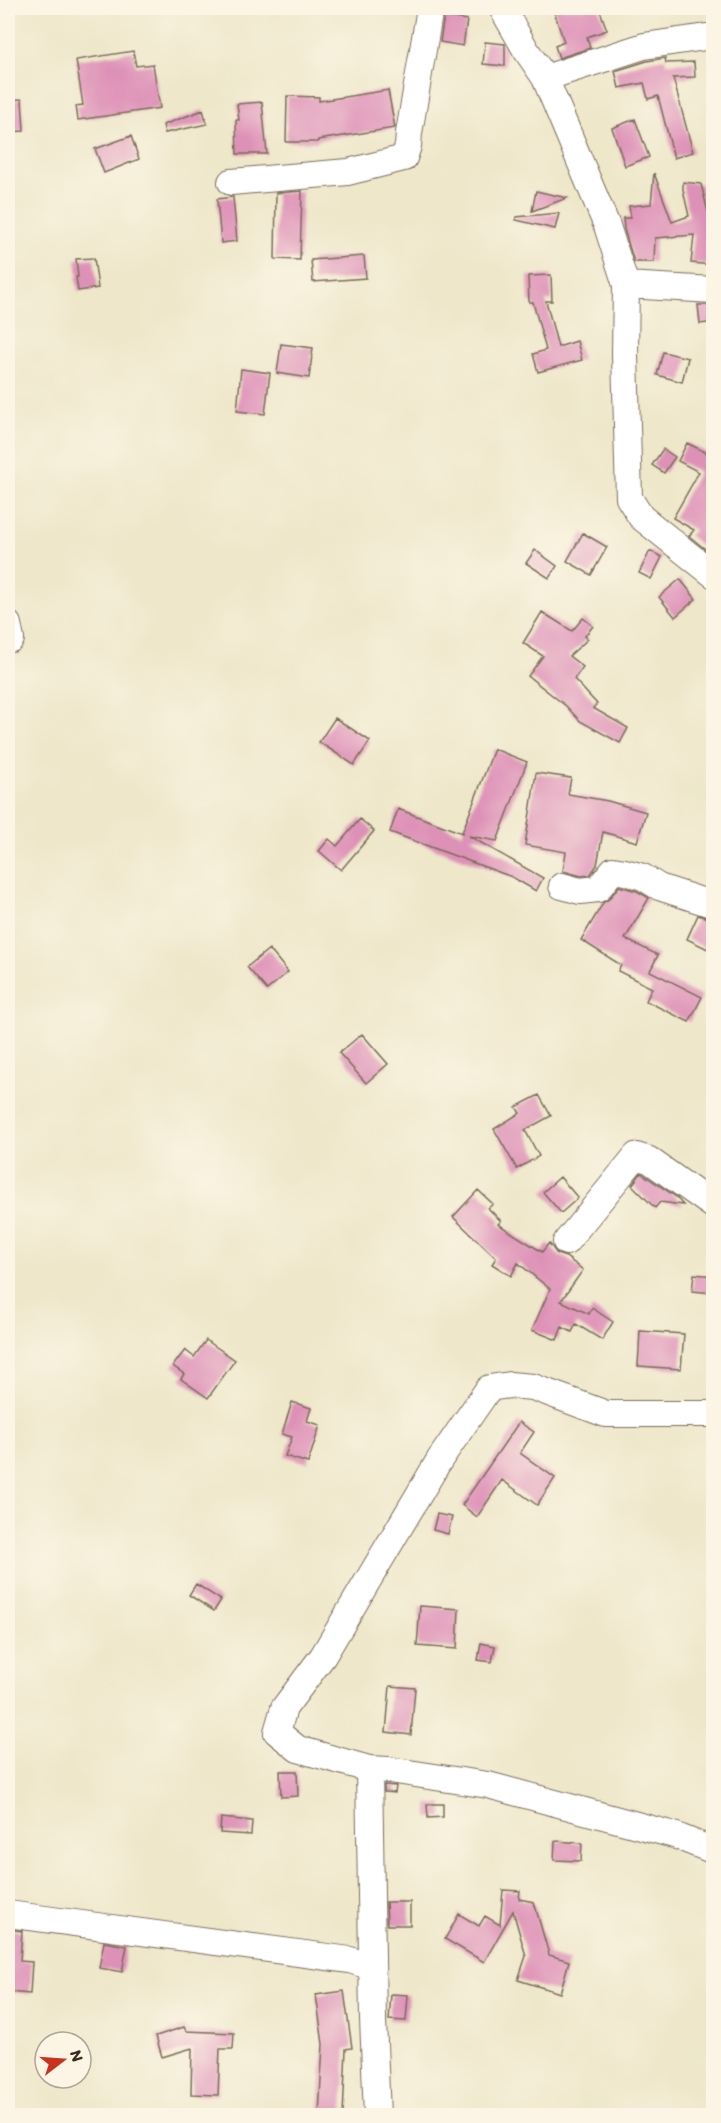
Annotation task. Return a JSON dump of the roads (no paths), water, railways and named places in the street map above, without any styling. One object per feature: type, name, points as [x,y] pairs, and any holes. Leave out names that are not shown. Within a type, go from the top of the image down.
[{"type":"street","points":[[231,182],[348,172],[404,158],[408,146],[430,8]]},
{"type":"street","points":[[502,8],[545,78],[607,226],[626,285],[625,354],[629,498],[641,517],[714,575]]},
{"type":"street","points":[[545,78],[644,46],[706,37]]},
{"type":"street","points":[[626,285],[714,290]]},
{"type":"street","points":[[562,886],[580,891],[598,889],[613,870],[643,877],[659,887],[714,905]]},
{"type":"street","points":[[566,1242],[636,1156],[649,1160],[714,1206]]},
{"type":"street","points":[[714,1414],[606,1414],[533,1387],[510,1385],[489,1388],[440,1459],[323,1656],[284,1708],[277,1732],[297,1749],[369,1769],[488,1785],[674,1835],[714,1851]]},
{"type":"street","points":[[369,1769],[377,2115]]},
{"type":"street","points":[[8,1914],[350,1960],[372,1967]]}]
